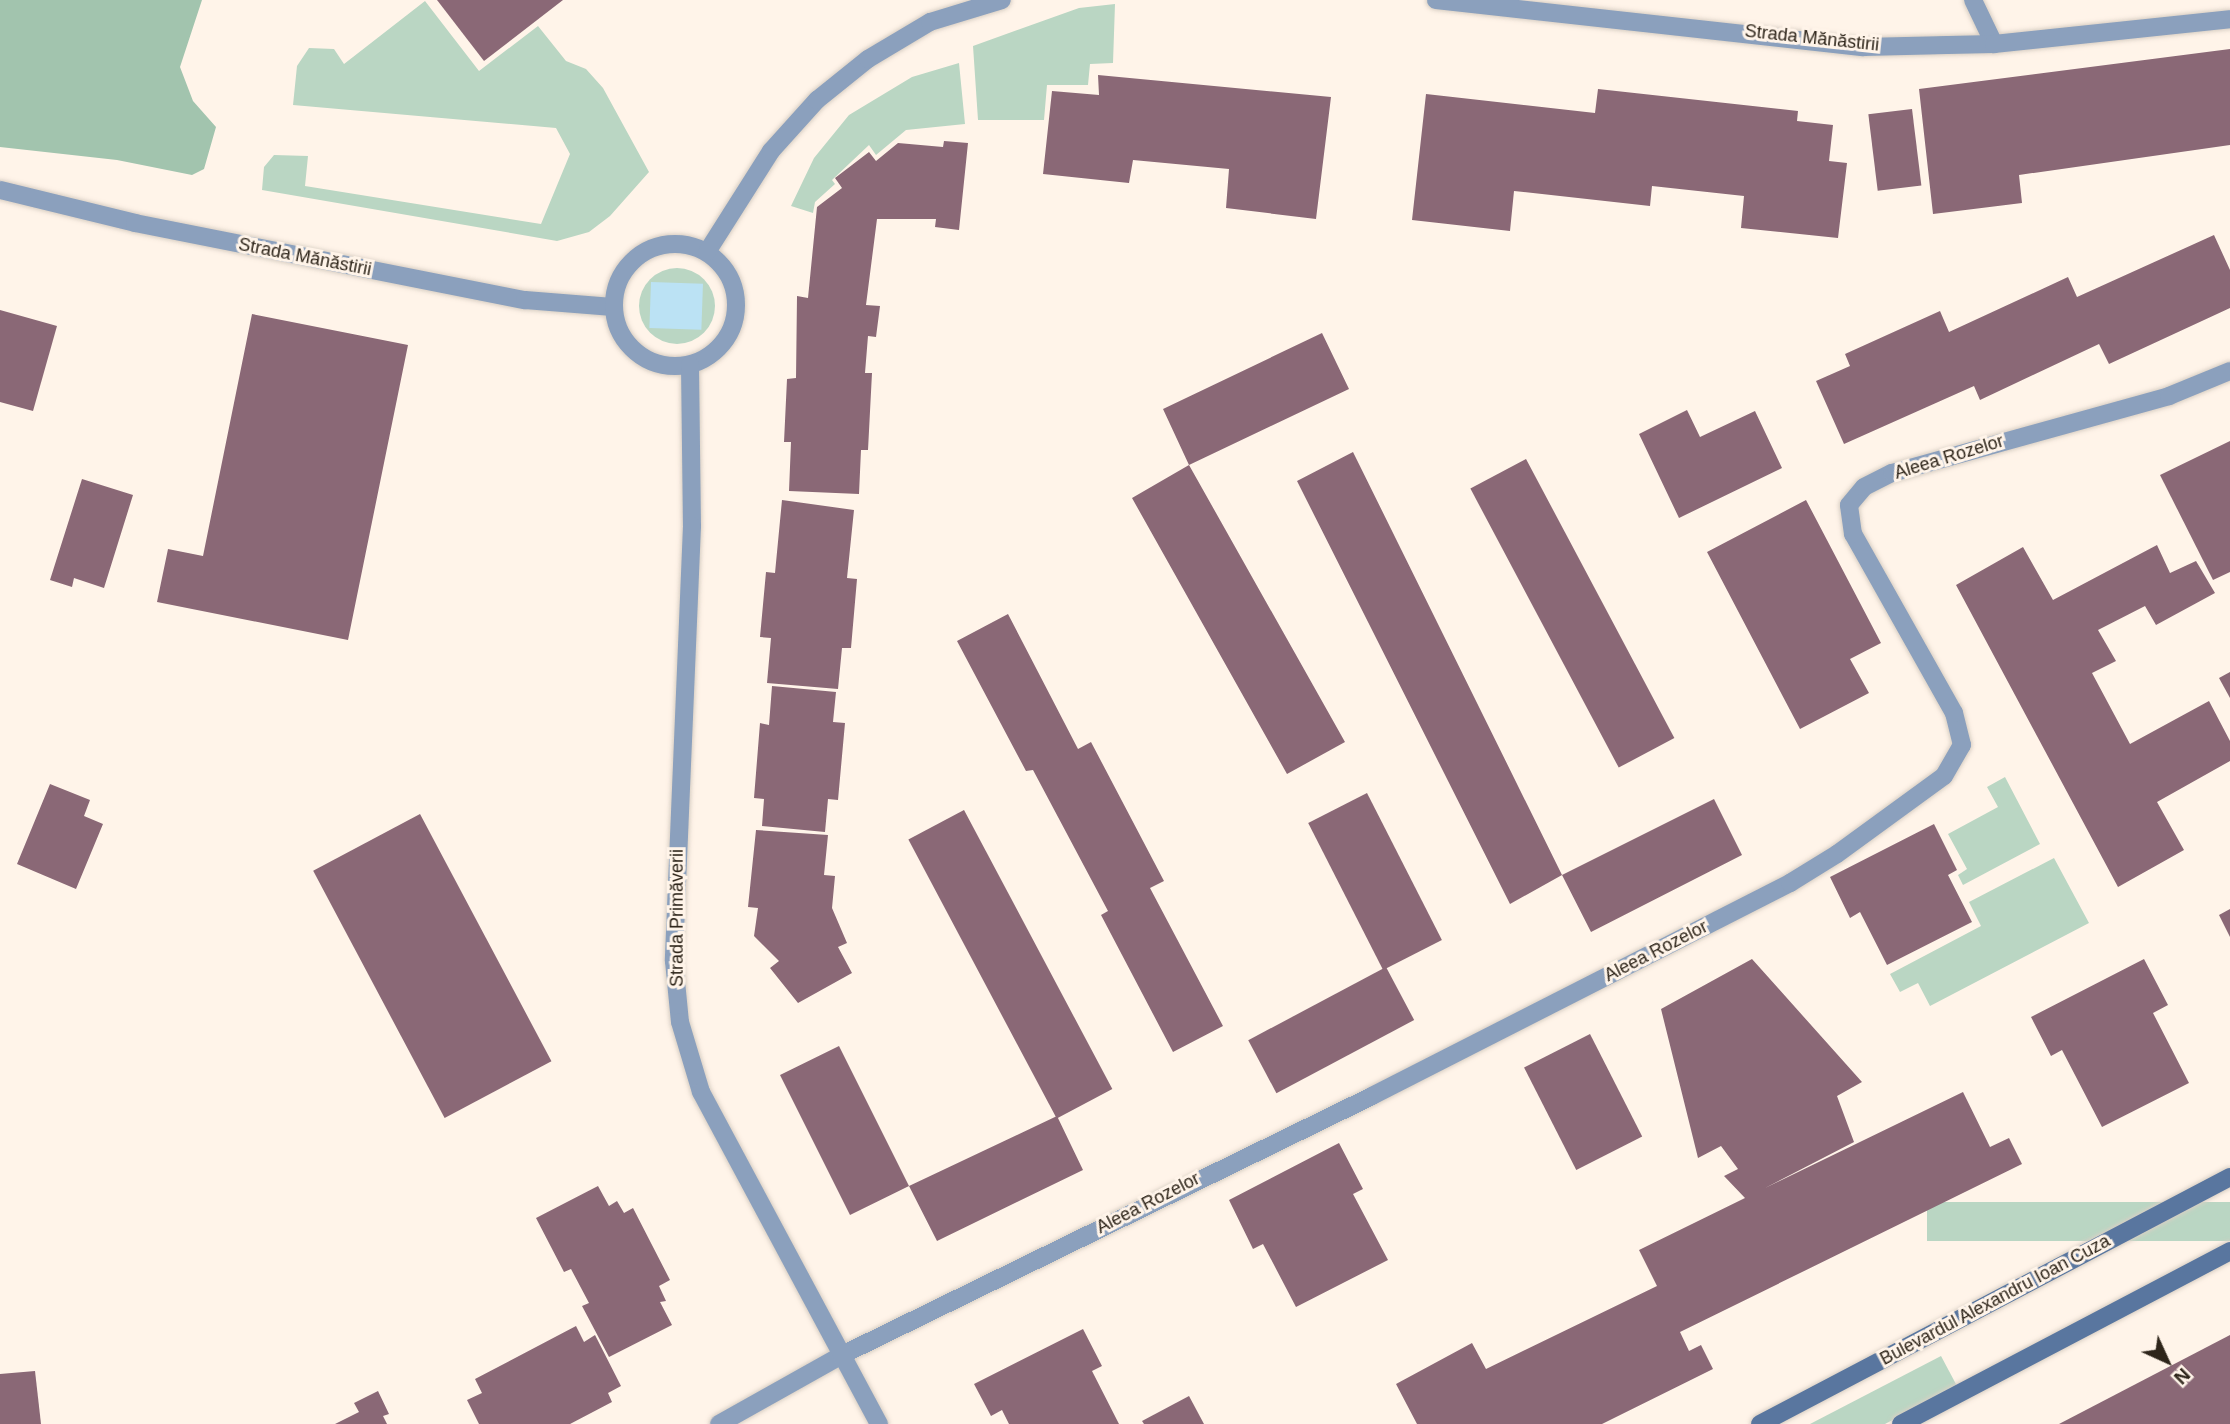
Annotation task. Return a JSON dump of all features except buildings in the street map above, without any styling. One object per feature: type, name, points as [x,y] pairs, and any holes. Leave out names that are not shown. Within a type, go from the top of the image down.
[{"type":"main road","name":"Bulevardul Alexandru Ioan Cuza","points":[[1760,1424],[2230,1177]]},
{"type":"main road","points":[[1901,1424],[2230,1251]]},
{"type":"street","points":[[706,252],[771,151],[817,100],[868,59],[930,22],[1002,0]]},
{"type":"street","name":"Strada Mănăstirii","points":[[1436,0],[1794,36],[1863,47],[1994,44],[2230,19]]},
{"type":"street","points":[[1973,0],[1994,44]]},
{"type":"street","name":"Strada Mănăstirii","points":[[0,190],[359,268],[525,300],[613,307]]},
{"type":"street","points":[[670,243],[706,252],[731,278],[736,314],[721,346],[690,365],[663,365],[637,354],[616,325],[613,307],[615,288],[636,257],[670,243]]},
{"type":"street","name":"Strada Primăverii","points":[[690,365],[692,526],[674,961],[680,1022],[701,1092],[879,1424]]},
{"type":"street","name":"Aleea Rozelor","points":[[719,1424],[842,1356],[1462,1050],[1790,883],[1837,853],[1944,776],[1962,745],[1954,713],[1853,534],[1849,505],[1864,487],[1892,473],[2169,396],[2230,371]]},
{"type":"green space","points":[[0,0],[202,0],[180,67],[193,101],[216,127],[204,169],[192,175],[117,160],[0,147]]},
{"type":"green space","points":[[425,1],[479,71],[538,26],[566,61],[586,69],[603,88],[649,172],[610,216],[589,232],[557,241],[262,190],[264,167],[274,155],[308,156],[305,186],[541,224],[570,154],[556,128],[293,105],[297,66],[309,48],[334,49],[344,64]]},
{"type":"green space","points":[[1115,4],[1113,63],[1090,64],[1088,85],[1047,85],[1044,120],[978,120],[973,46],[1079,8]]},
{"type":"green space","points":[[959,63],[965,124],[906,130],[876,155],[869,145],[832,180],[835,184],[815,202],[813,213],[791,206],[814,158],[849,115],[912,77]]},
{"type":"green space","points":[[677,268],[692,271],[704,279],[712,291],[715,306],[712,321],[704,333],[692,341],[677,344],[662,341],[650,333],[642,321],[639,306],[642,291],[650,279],[662,271]]},
{"type":"green space","points":[[2005,777],[2040,844],[1963,885],[1958,875],[1967,869],[1948,834],[1998,807],[1987,787]]},
{"type":"green space","points":[[2054,858],[2089,923],[1930,1006],[1918,983],[1900,992],[1890,974],[1981,926],[1969,902]]},
{"type":"green space","points":[[1927,1202],[2230,1202],[2230,1241],[1927,1241]]},
{"type":"green space","points":[[1941,1356],[1957,1386],[1885,1424],[1810,1424]]},
{"type":"water","points":[[651,282],[703,284],[701,330],[649,328]]}]
